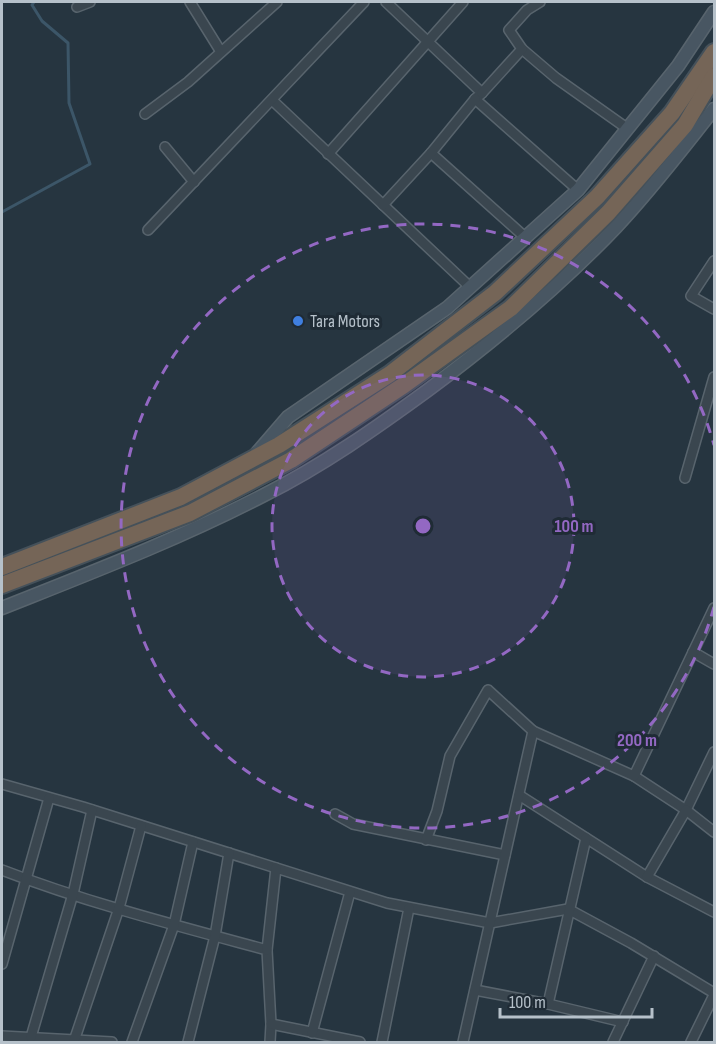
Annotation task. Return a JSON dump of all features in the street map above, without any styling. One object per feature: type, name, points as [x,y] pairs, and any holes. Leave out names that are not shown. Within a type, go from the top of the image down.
[{"type":"highway","points":[[2,567],[181,497],[279,444],[390,374],[495,293],[597,197],[672,113],[714,52]]},
{"type":"highway","points":[[2,585],[190,513],[291,460],[404,386],[511,308],[608,213],[685,125],[714,76]]},
{"type":"street","points":[[77,7],[90,2]]},
{"type":"street","points":[[190,2],[221,52]]},
{"type":"street","points":[[146,114],[188,82],[277,2]]},
{"type":"street","points":[[148,230],[364,2]]},
{"type":"street","points":[[386,2],[428,41],[479,96],[579,190]]},
{"type":"street","points":[[328,154],[463,2]]},
{"type":"street","points":[[540,2],[527,10],[509,30],[522,49],[556,78],[628,129]]},
{"type":"street","points":[[251,459],[288,417],[447,308],[579,190],[678,66],[714,12]]},
{"type":"street","points":[[383,205],[522,49]]},
{"type":"street","points":[[272,100],[470,287]]},
{"type":"street","points":[[2,608],[166,542],[266,495],[370,433],[529,311],[619,224],[714,109]]},
{"type":"street","points":[[165,147],[194,182]]},
{"type":"street","points":[[431,153],[526,238]]},
{"type":"street","points":[[714,261],[691,296],[714,309]]},
{"type":"street","points":[[685,478],[714,377]]},
{"type":"street","points":[[634,776],[714,608]]},
{"type":"street","points":[[693,652],[714,664]]},
{"type":"street","points":[[426,840],[450,756],[488,690],[533,731],[634,776],[686,810],[714,832]]},
{"type":"street","points":[[463,1042],[533,731]]},
{"type":"street","points":[[647,877],[686,810],[714,752]]},
{"type":"street","points":[[2,784],[92,810],[350,892],[409,908],[490,924],[568,909],[654,956],[714,994],[691,1042]]},
{"type":"street","points":[[519,795],[647,877],[714,912]]},
{"type":"street","points":[[2,964],[49,798]]},
{"type":"street","points":[[31,1037],[73,894],[92,810]]},
{"type":"street","points":[[335,814],[353,824],[505,855]]},
{"type":"street","points":[[74,1041],[119,908],[141,826]]},
{"type":"street","points":[[548,1004],[586,838]]},
{"type":"street","points":[[132,1042],[174,925],[193,842]]},
{"type":"street","points":[[188,1042],[215,936],[229,854]]},
{"type":"street","points":[[270,1042],[267,951],[276,868]]},
{"type":"street","points":[[2,870],[174,925],[267,951]]},
{"type":"street","points":[[312,1033],[350,892]]},
{"type":"street","points":[[382,1042],[409,908]]},
{"type":"street","points":[[613,1042],[654,956]]},
{"type":"street","points":[[475,990],[623,1022]]},
{"type":"street","points":[[271,1024],[360,1042]]},
{"type":"street","points":[[2,1036],[112,1042]]},
{"type":"waterway","points":[[2,212],[90,164],[69,103],[68,43],[42,21],[32,5],[34,2]]},
{"type":"place","name":"Tara Motors","points":[[298,321]]}]
